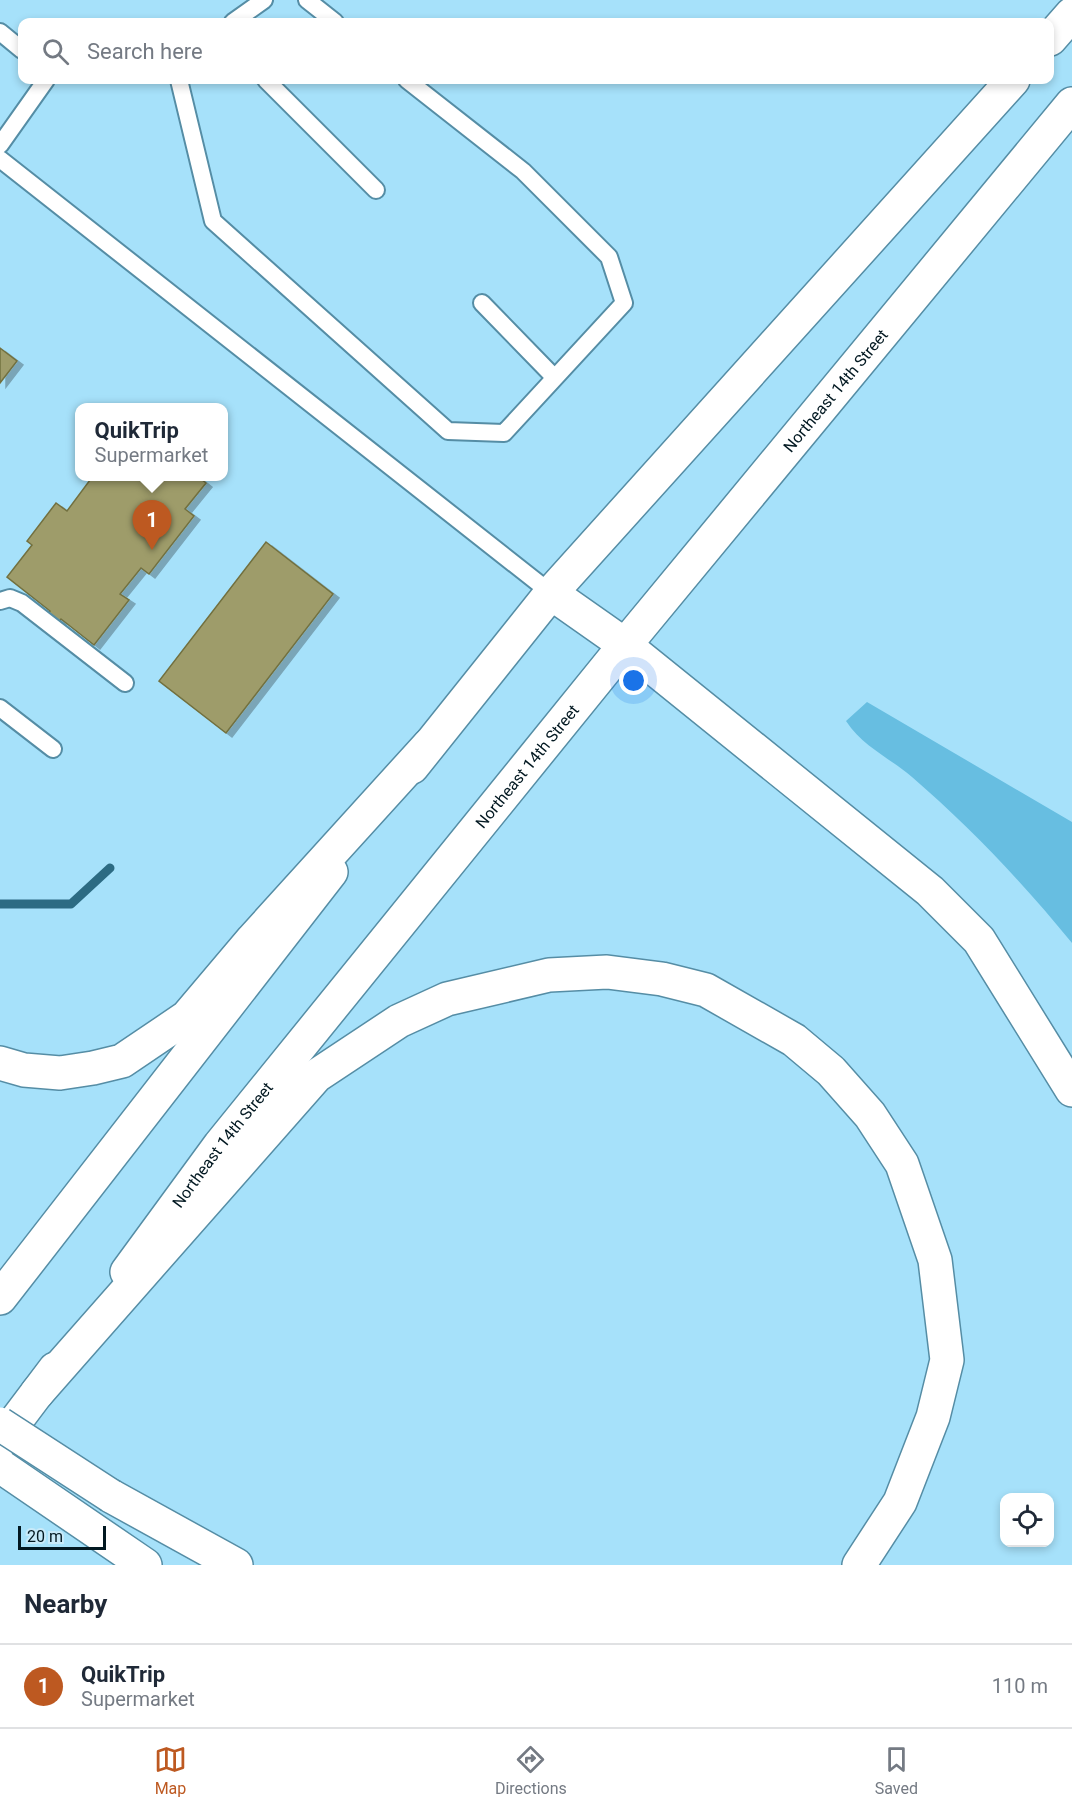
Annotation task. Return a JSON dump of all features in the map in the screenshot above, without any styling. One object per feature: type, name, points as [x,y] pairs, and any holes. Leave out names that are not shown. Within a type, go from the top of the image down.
[{"type":"main road","points":[[1054,34],[1072,14]]},
{"type":"main road","points":[[0,1298],[429,745],[551,593],[1009,84]]},
{"type":"main road","name":"Northeast 14th Street","points":[[0,1442],[220,1145],[625,645],[1072,104]]},
{"type":"main road","points":[[551,593],[625,645],[870,840],[930,891],[979,939],[1072,1090]]},
{"type":"main road","points":[[0,1063],[24,1070],[60,1073],[122,1061],[187,1017],[253,939],[429,745]]},
{"type":"main road","points":[[38,1393],[316,1076],[363,1043],[399,1021],[447,999],[495,986],[549,975],[607,972],[662,979],[706,990],[794,1040],[831,1071],[870,1115],[902,1164],[935,1260],[947,1360],[933,1417],[900,1502],[859,1565]]},
{"type":"main road","points":[[0,1424],[111,1496],[236,1565]]},
{"type":"main road","points":[[0,1467],[145,1565]]},
{"type":"lane","points":[[239,18],[264,0]]},
{"type":"lane","points":[[307,0],[330,18]]},
{"type":"lane","points":[[1061,0],[1072,8]]},
{"type":"lane","points":[[0,32],[18,47]]},
{"type":"lane","points":[[0,145],[43,84]]},
{"type":"lane","points":[[180,84],[213,221],[448,431],[504,433],[624,303],[609,257],[523,171],[412,84]]},
{"type":"lane","points":[[270,84],[376,190]]},
{"type":"lane","points":[[0,159],[551,593]]},
{"type":"lane","points":[[482,303],[554,377]]},
{"type":"lane","points":[[0,601],[10,598],[22,603],[125,683]]},
{"type":"lane","points":[[0,708],[53,749]]},
{"type":"shaded area","points":[[867,702],[1072,822],[1072,943],[1016,878],[955,816],[904,770],[860,738],[853,730],[846,721]]},
{"type":"building","points":[[0,348],[17,361],[0,383]]},
{"type":"building","points":[[89,481],[203,481],[206,483],[185,509],[194,516],[149,574],[141,568],[120,594],[129,600],[94,645],[61,619],[56,626],[45,617],[50,611],[7,577],[32,545],[27,541],[56,503],[67,511]]},
{"type":"building","points":[[266,542],[333,594],[226,733],[159,681]]},
{"type":"waterway","points":[[0,904],[71,904],[110,868]]},
{"type":"place","name":"QuikTrip","points":[[152,550]]}]
